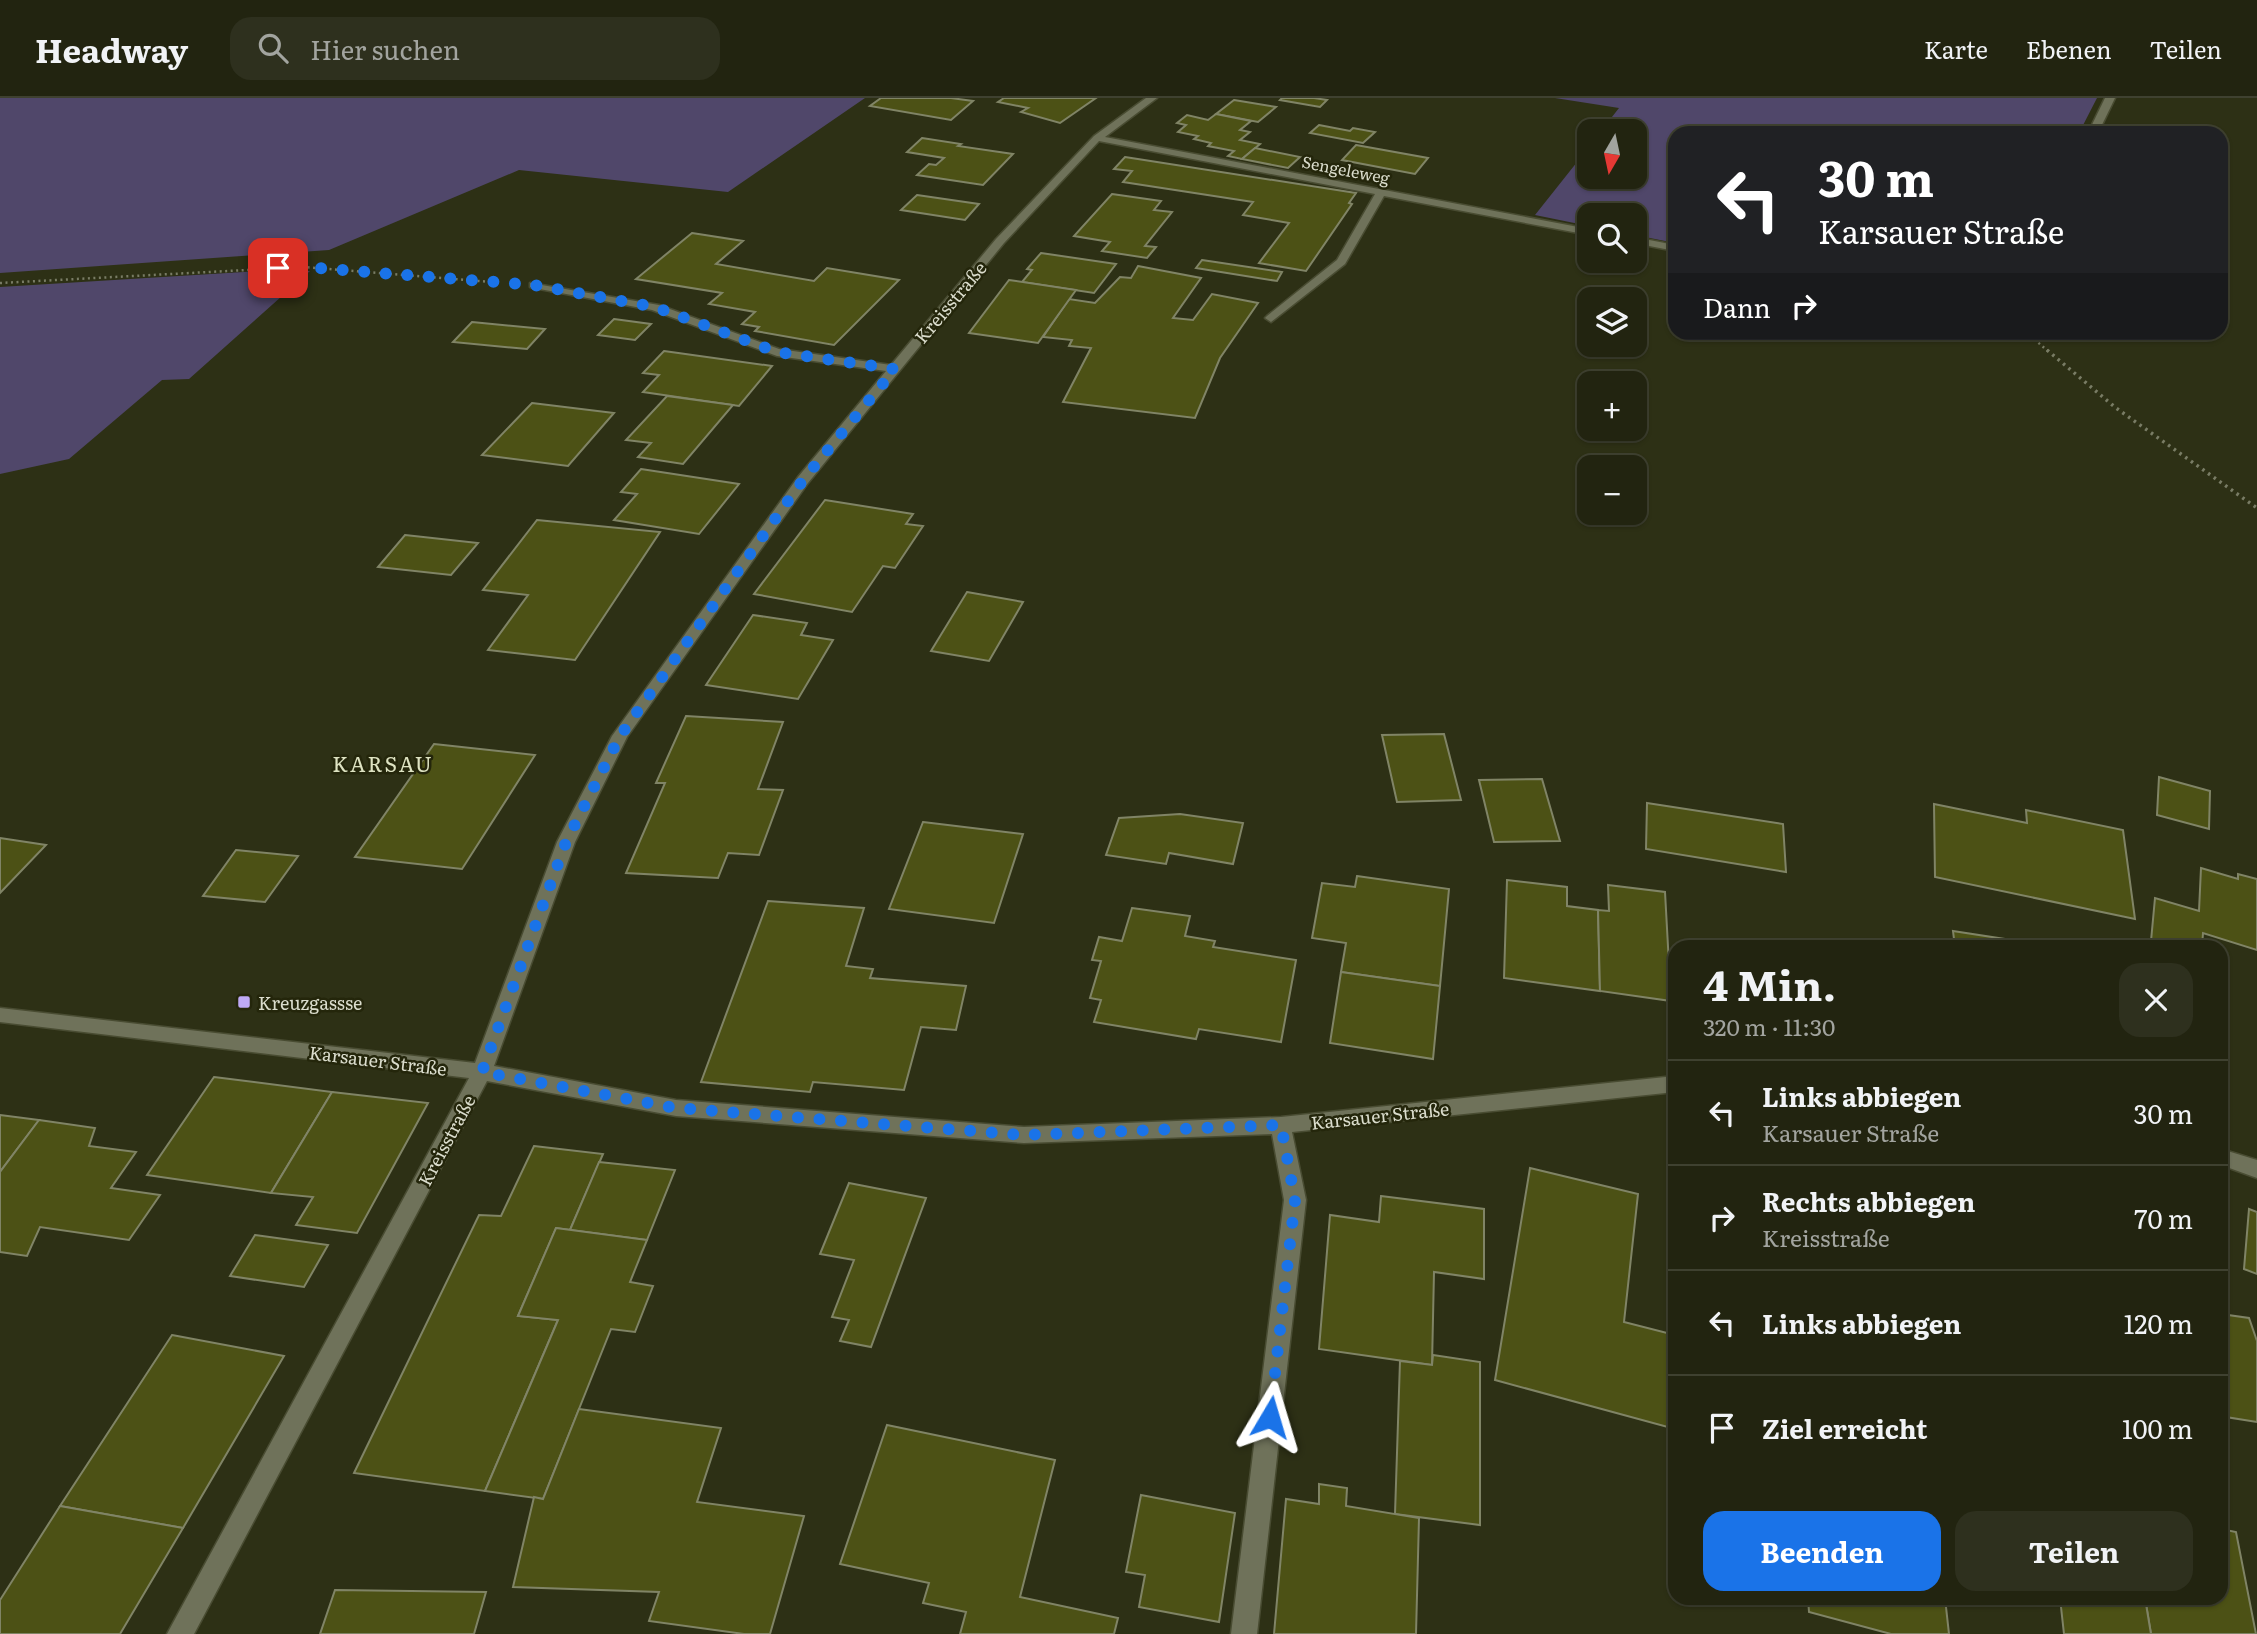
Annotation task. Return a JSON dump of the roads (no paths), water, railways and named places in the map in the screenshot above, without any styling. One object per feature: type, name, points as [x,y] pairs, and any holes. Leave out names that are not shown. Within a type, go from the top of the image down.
[{"type":"street","name":"Kreisstraße","points":[[180,1634],[482,1072],[566,842],[620,736],[803,480],[1000,241],[1097,138],[1152,98]]},
{"type":"street","points":[[2096,126],[2110,98]]},
{"type":"street","name":"Sengeleweg","points":[[1097,138],[1577,230]]},
{"type":"street","points":[[1271,318],[1341,261],[1381,192]]},
{"type":"street","points":[[1647,243],[1668,247]]},
{"type":"street","points":[[534,285],[655,307],[777,352],[895,369]]},
{"type":"street","name":"Karsauer Straße","points":[[0,1015],[482,1072],[676,1108],[1024,1135],[1281,1125],[1668,1085]]},
{"type":"street","points":[[1244,1634],[1295,1200],[1281,1125]]},
{"type":"street","points":[[2228,1159],[2257,1169]]},
{"type":"place","name":"Kreuzgassse","points":[[244,1002]]},
{"type":"district","name":"KARSAU","points":[[383,762]]}]
